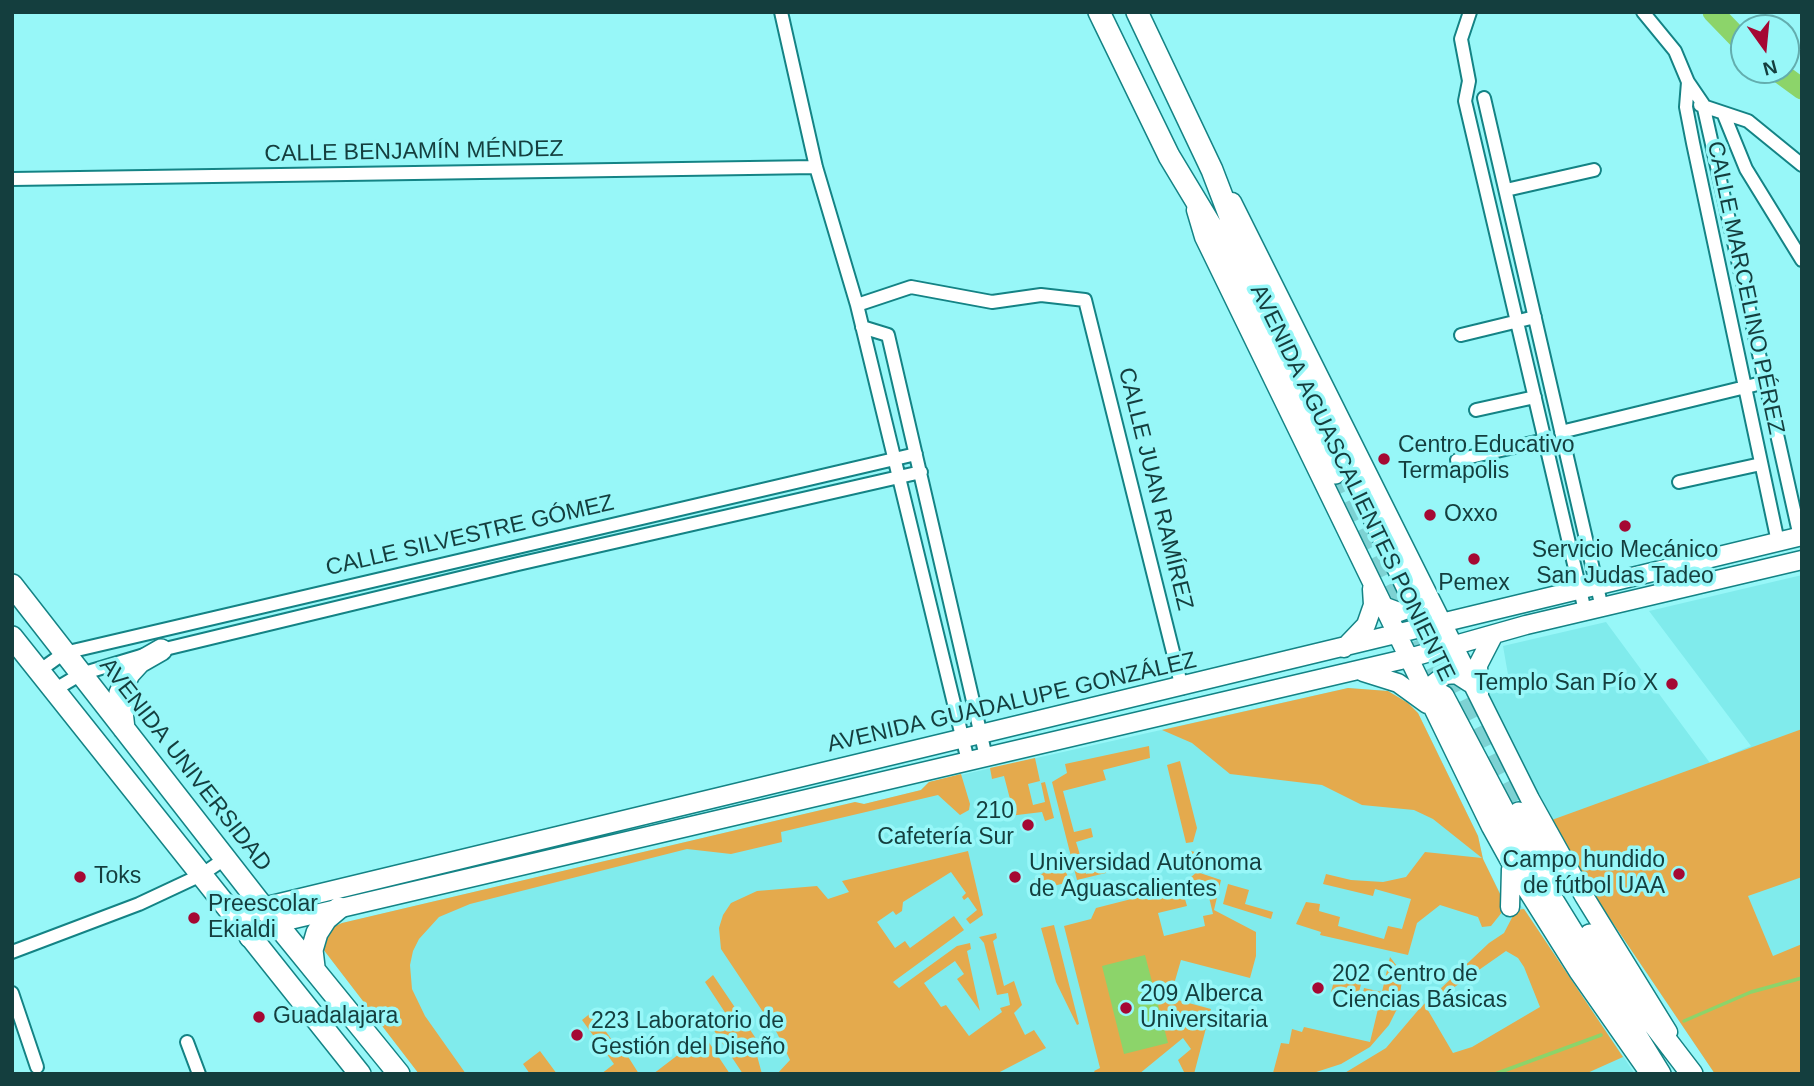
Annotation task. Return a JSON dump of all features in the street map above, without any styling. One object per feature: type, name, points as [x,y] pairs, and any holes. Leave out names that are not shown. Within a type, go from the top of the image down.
[{"type":"main road","name":"AVENIDA AGUASCALIENTES PONIENTE","points":[[1099,12],[1192,196],[1216,234],[1335,472]]},
{"type":"main road","name":"AVENIDA AGUASCALIENTES PONIENTE","points":[[1137,12],[1212,170],[1235,230],[1416,585],[1440,625],[1584,897],[1655,1008],[1689,1070]]},
{"type":"main road","name":"AVENIDA AGUASCALIENTES PONIENTE","points":[[1192,196],[1204,237],[1397,636],[1520,846],[1660,1074]]},
{"type":"main road","name":"AVENIDA GUADALUPE GONZÁLEZ","points":[[243,931],[270,915],[393,877],[1801,537]]},
{"type":"main road","name":"AVENIDA GUADALUPE GONZÁLEZ","points":[[270,915],[339,908],[396,895],[1409,658],[1593,609],[1802,560]]},
{"type":"main road","points":[[1343,649],[1361,633],[1370,615],[1373,595],[1368,575]]},
{"type":"main road","name":"AVENIDA UNIVERSIDAD","points":[[12,585],[124,731],[399,1074]]},
{"type":"main road","points":[[1383,606],[1399,612],[1410,608],[1419,600],[1416,585]]},
{"type":"main road","points":[[1416,585],[1445,606],[1477,615]]},
{"type":"main road","points":[[1483,707],[1477,687],[1478,665],[1494,634]]},
{"type":"main road","points":[[12,637],[243,931],[360,1074]]},
{"type":"main road","points":[[124,731],[120,693],[140,662],[161,650]]},
{"type":"main road","points":[[1356,670],[1398,683],[1435,703]]},
{"type":"main road","points":[[1435,703],[1432,685],[1445,675],[1461,676],[1470,683]]},
{"type":"main road","name":"AVENIDA AGUASCALIENTES PONIENTE","points":[[1435,703],[1508,858],[1578,971],[1650,1074]]},
{"type":"main road","name":"AVENIDA AGUASCALIENTES PONIENTE","points":[[1519,813],[1597,947],[1689,1070]]},
{"type":"main road","points":[[1508,858],[1512,880],[1510,906]]},
{"type":"main road","points":[[393,877],[396,895]]},
{"type":"main road","points":[[314,967],[312,950],[317,933],[326,919],[339,908]]},
{"type":"street","points":[[781,12],[816,167],[862,327],[962,740],[977,759]]},
{"type":"street","points":[[1470,12],[1461,39],[1469,81],[1465,101],[1545,440],[1593,609]]},
{"type":"street","name":"CALLE MARCELINO PÉREZ","points":[[1643,12],[1654,22],[1675,51],[1688,82],[1703,104],[1801,537]]},
{"type":"street","points":[[1469,81],[1484,98],[1506,190],[1561,432],[1588,588]]},
{"type":"street","name":"CALLE MARCELINO PÉREZ","points":[[1688,82],[1686,107],[1778,542]]},
{"type":"street","points":[[1465,101],[1484,98]]},
{"type":"street","points":[[1686,107],[1703,104],[1724,115],[1748,121],[1802,165]]},
{"type":"street","points":[[1724,115],[1746,169],[1802,260]]},
{"type":"street","name":"CALLE BENJAMÍN MÉNDEZ","points":[[12,179],[816,167]]},
{"type":"street","points":[[1506,190],[1594,170]]},
{"type":"street","name":"CALLE JUAN RAMÍREZ","points":[[856,305],[911,287],[992,302],[1041,295],[1085,300],[1182,688]]},
{"type":"street","points":[[1461,335],[1535,317]]},
{"type":"street","points":[[862,327],[888,335],[983,735],[977,759]]},
{"type":"street","points":[[1561,432],[1766,382]]},
{"type":"street","points":[[1476,410],[1535,397]]},
{"type":"street","points":[[1457,460],[1545,440]]},
{"type":"street","name":"CALLE SILVESTRE GÓMEZ","points":[[39,671],[64,653],[916,454]]},
{"type":"street","points":[[1679,482],[1761,464]]},
{"type":"street","name":"CALLE SILVESTRE GÓMEZ","points":[[54,690],[81,674],[161,650],[921,472]]},
{"type":"street","points":[[767,489],[771,506]]},
{"type":"street","points":[[12,952],[139,904],[201,875],[226,858]]},
{"type":"street","points":[[12,993],[37,1067]]},
{"type":"street","points":[[187,1042],[199,1074]]},
{"type":"shaded area","points":[[1802,575],[1802,1074],[1715,1074],[1596,898],[1574,874],[1490,705],[1488,691],[1510,686],[1503,646],[1606,622],[1710,763],[1751,746],[1649,611]]},
{"type":"shaded area","name":"Universidad Autónoma de Aguascalientes","points":[[1348,688],[1388,691],[1408,703],[1418,713],[1478,836],[1483,859],[1501,895],[1517,901],[1524,909],[1635,1074],[419,1074],[323,949],[342,923],[855,802],[864,804],[921,790],[929,782]]},
{"type":"shaded area","points":[[1348,688],[1388,691],[1408,703],[1418,713],[1478,836],[1483,859],[1501,896],[1503,911],[1491,926],[1482,927],[1478,917],[1440,905],[1417,923],[1408,955],[1320,935],[1321,932],[1296,924],[1306,902],[1320,904],[1319,911],[1340,917],[1338,926],[1384,939],[1388,926],[1402,929],[1411,899],[1375,889],[1373,896],[1323,884],[1326,874],[1351,880],[1383,882],[1406,877],[1425,852],[1482,858],[1433,819],[1414,810],[1362,805],[1322,785],[1230,774],[1192,743],[1162,730]]},
{"type":"shaded area","points":[[1802,729],[1802,877],[1748,896],[1773,956],[1802,944],[1802,1074],[1715,1074],[1596,898],[1574,874],[1549,821]]},
{"type":"shaded area","points":[[1149,746],[1150,758],[1103,770],[1106,780],[1063,791],[1074,832],[1091,828],[1093,837],[1076,842],[1086,874],[1101,870],[1100,864],[1112,860],[1114,871],[1077,880],[1052,782],[1067,773],[1065,764]]},
{"type":"shaded area","points":[[1035,758],[1040,781],[1028,784],[1033,805],[1045,802],[1041,783],[1045,782],[1054,818],[1045,821],[1042,812],[1009,816],[1000,802],[1010,799],[1004,776],[992,779],[990,768]]},
{"type":"shaded area","points":[[1180,761],[1197,828],[1193,842],[1186,843],[1167,765]]},
{"type":"shaded area","points":[[961,774],[970,804],[969,810],[960,815],[938,795],[781,832],[782,842],[731,854],[687,849],[470,904],[439,917],[419,939],[413,951],[410,965],[412,989],[425,1016],[466,1074],[419,1074],[323,949],[322,941],[331,928],[342,923],[855,802],[864,804],[921,790],[929,782]]},
{"type":"shaded area","points":[[968,851],[983,915],[970,924],[966,919],[977,910],[968,897],[964,900],[962,897],[966,893],[951,872],[903,902],[902,911],[896,915],[893,911],[877,922],[895,948],[905,941],[910,948],[954,916],[964,930],[893,982],[899,988],[957,946],[970,943],[971,949],[967,951],[980,1011],[957,979],[964,974],[955,961],[924,983],[941,1007],[946,1005],[969,1036],[1002,1012],[1000,1008],[1010,1005],[1008,993],[997,995],[984,943],[979,937],[996,933],[997,938],[993,941],[1004,986],[1014,981],[1022,1005],[1014,1013],[1025,1035],[1034,1030],[1046,1048],[996,1074],[777,1074],[790,1060],[777,1033],[721,949],[719,928],[731,903],[757,891],[817,886],[828,899],[849,892],[842,881]]},
{"type":"shaded area","points":[[1191,851],[1214,857],[1210,872],[1195,868]]},
{"type":"shaded area","points":[[1063,860],[1069,882],[1038,890],[1034,879]]},
{"type":"shaded area","name":"209 Alberca Universitaria","points":[[1197,872],[1221,880],[1214,910],[1256,932],[1256,956],[1250,978],[1181,960],[1170,998],[1211,1009],[1194,1074],[1185,1074],[1178,1060],[1191,1049],[1183,1038],[1139,1074],[1096,1074],[1094,1071],[1100,1068],[1064,926],[1091,919],[1096,908],[1147,895],[1148,900],[1183,892],[1187,906],[1158,913],[1164,936],[1205,926],[1203,916],[1213,914],[1208,893],[1196,896],[1191,877]]},
{"type":"shaded area","points":[[1228,884],[1249,890],[1245,904],[1273,912],[1271,919],[1223,904]]},
{"type":"shaded area","points":[[1524,909],[1623,1057],[1585,1074],[1343,1074],[1386,1048],[1420,1008],[1489,943],[1504,933],[1516,910]],"holes":[[[1506,951],[1518,958],[1540,1007],[1472,1047],[1453,1053],[1426,1007]]]},
{"type":"shaded area","points":[[1054,925],[1079,1024],[1077,1025],[1056,982],[1041,928]]},
{"type":"shaded area","points":[[1145,955],[1168,1043],[1124,1054],[1102,966]]},
{"type":"shaded area","points":[[1390,957],[1403,974],[1398,1007],[1389,1025],[1370,1047],[1341,1064],[1310,1074],[1270,1074],[1273,1073],[1281,1043],[1289,1044],[1292,1029],[1302,1032],[1304,1027],[1370,1042],[1378,1009],[1360,1004],[1364,988],[1382,992]]},
{"type":"shaded area","points":[[1336,974],[1362,981],[1357,999],[1331,992]]},
{"type":"shaded area","points":[[713,975],[761,1046],[756,1052],[762,1074],[743,1074],[713,1029],[728,1017],[705,982]]},
{"type":"shaded area","points":[[592,1012],[639,1074],[601,1074],[614,1064],[582,1020]]},
{"type":"shaded area","points":[[704,1035],[730,1074],[653,1074]]},
{"type":"shaded area","points":[[540,1051],[557,1074],[530,1074],[523,1064]]},
{"type":"waterway","points":[[1713,12],[1730,30]]},
{"type":"waterway","points":[[1795,84],[1802,89]]},
{"type":"waterway","points":[[1684,1021],[1751,992],[1802,978]]},
{"type":"waterway","points":[[1495,1074],[1601,1035]]},
{"type":"tunnel","points":[[1335,473],[1443,696]]},
{"type":"tunnel","points":[[1408,589],[1519,813]]},
{"type":"place","name":"Centro Educativo Termapolis","points":[[1384,459]]},
{"type":"place","name":"Oxxo","points":[[1430,515]]},
{"type":"place","name":"Servicio Mecánico San Judas Tadeo","points":[[1625,526]]},
{"type":"place","name":"Pemex","points":[[1474,559]]},
{"type":"place","name":"Templo San Pío X","points":[[1672,684]]},
{"type":"place","name":"210 Cafetería Sur","points":[[1028,825]]},
{"type":"place","name":"Campo hundido de fútbol UAA","points":[[1679,874]]},
{"type":"place","name":"Toks","points":[[80,877]]},
{"type":"place","name":"Universidad Autónoma de Aguascalientes","points":[[1015,877]]},
{"type":"place","name":"Preescolar Ekialdi","points":[[194,918]]},
{"type":"place","name":"202 Centro de Ciencias Básicas","points":[[1318,988]]},
{"type":"place","name":"209 Alberca Universitaria","points":[[1126,1008]]},
{"type":"place","name":"Guadalajara","points":[[259,1017]]},
{"type":"place","name":"223 Laboratorio de Gestión del Diseño","points":[[577,1035]]}]
